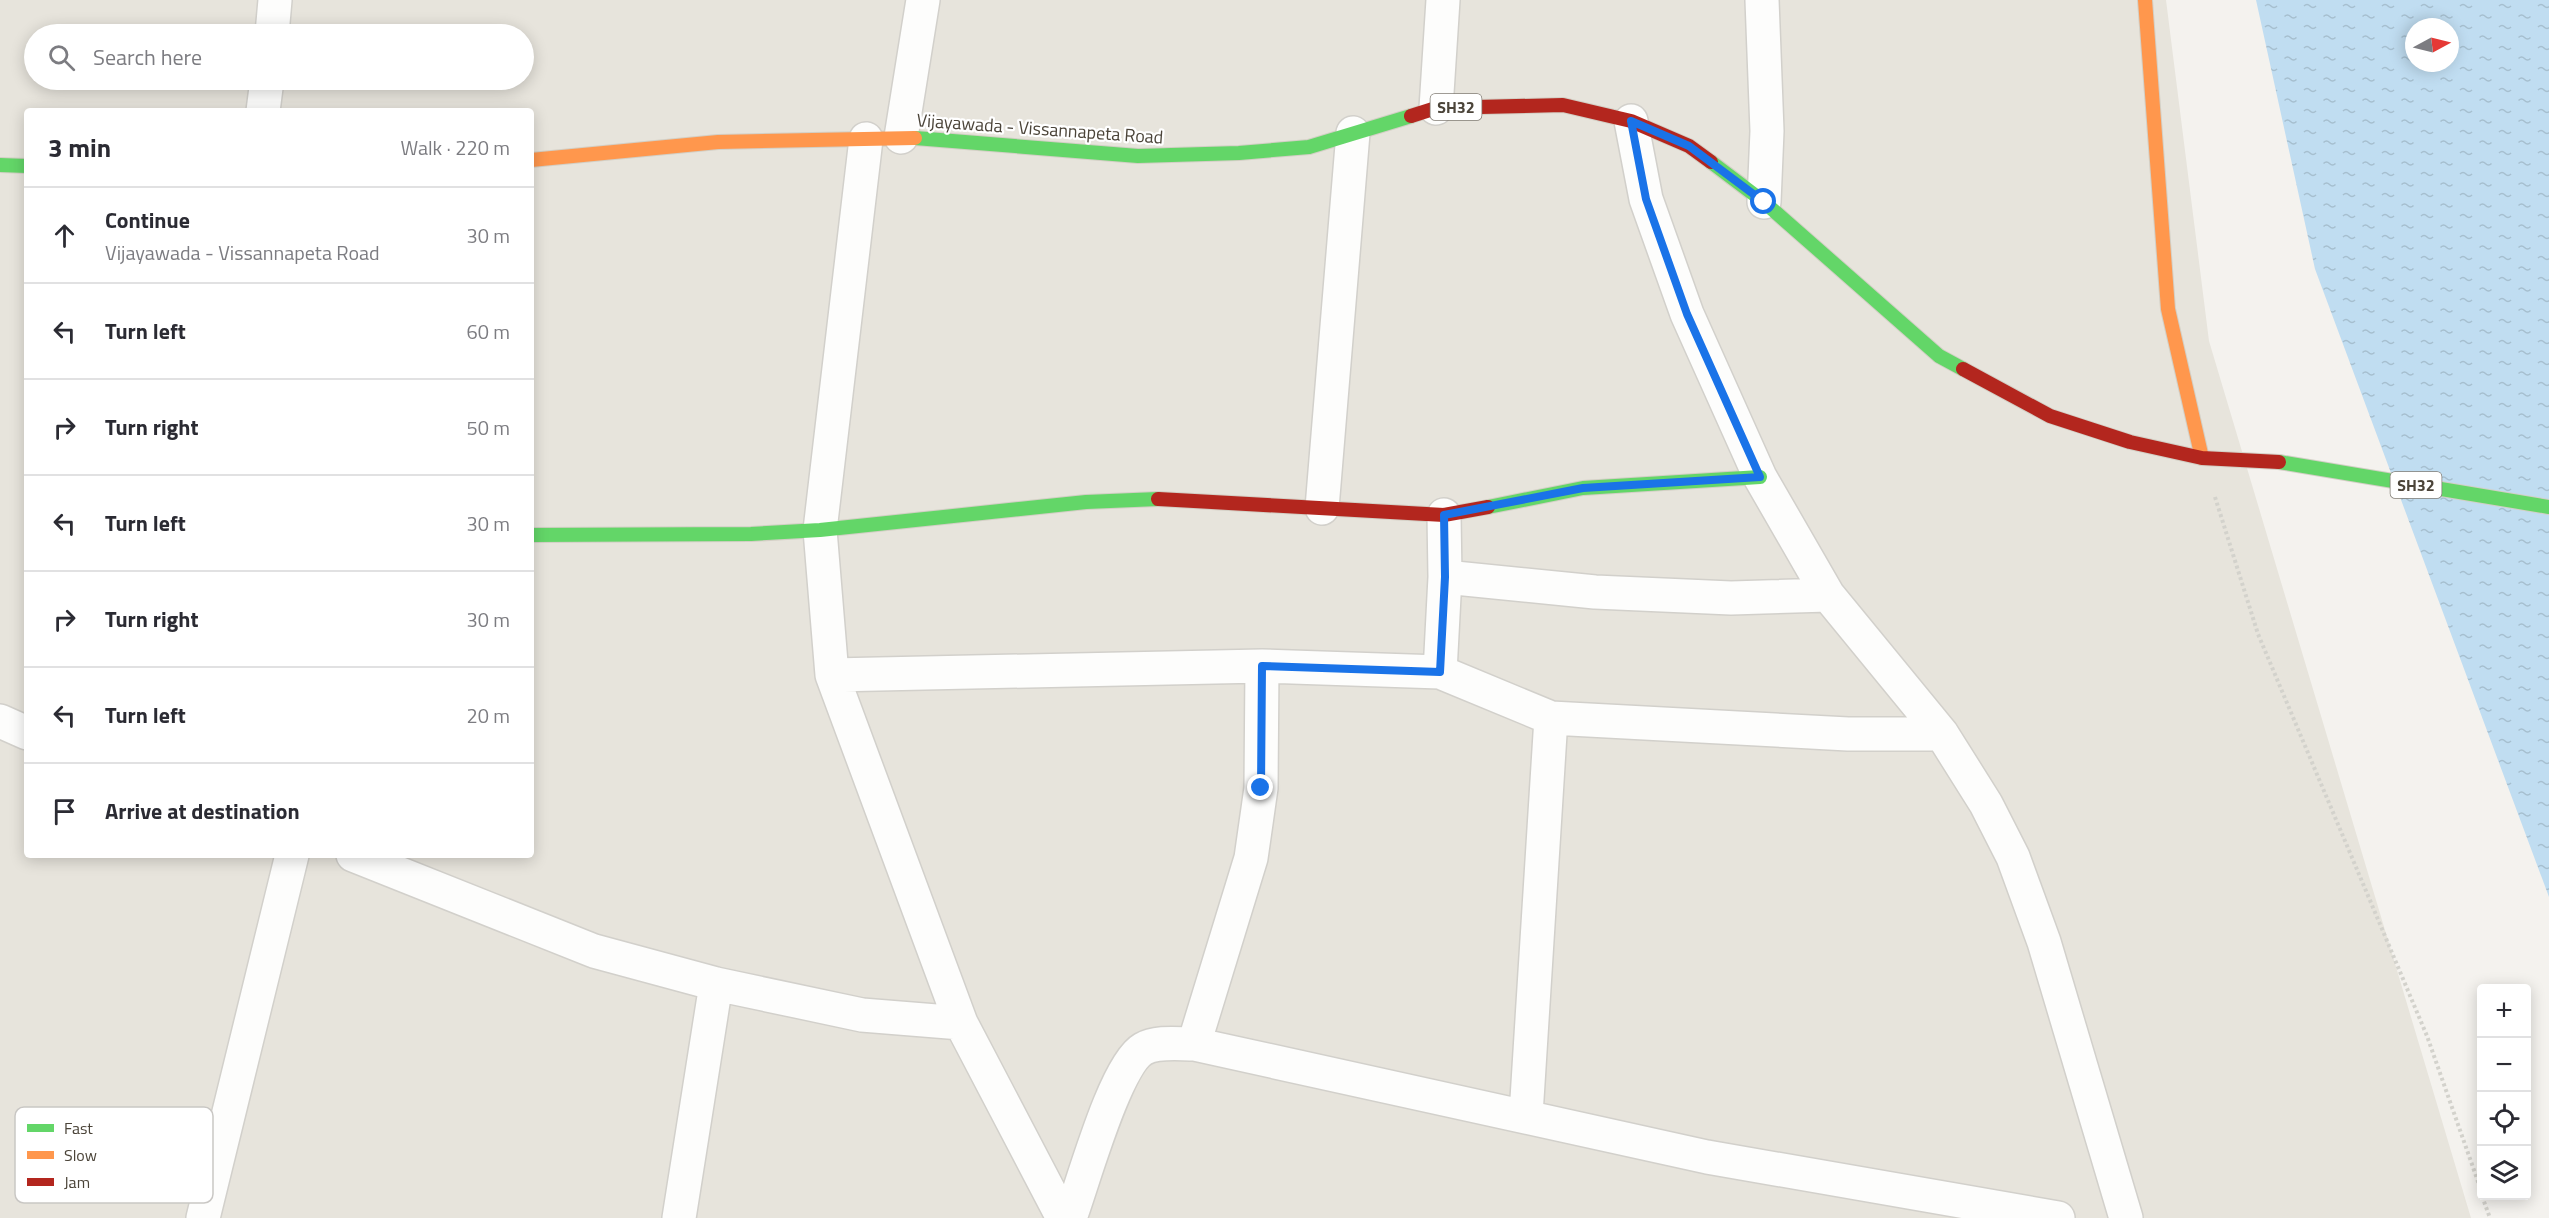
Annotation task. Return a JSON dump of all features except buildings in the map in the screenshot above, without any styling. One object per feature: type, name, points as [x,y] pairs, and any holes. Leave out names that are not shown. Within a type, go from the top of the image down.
[{"type":"main road","points":[[2145,0],[2168,309],[2202,458]]},
{"type":"main road","name":"Vijayawada - Vissannapeta Road","points":[[534,160],[718,142],[901,137],[1138,156],[1239,153],[1309,147],[1436,108],[1563,105],[1631,121],[1689,146],[1764,202],[1939,356],[2050,416],[2130,442],[2202,458],[2284,462],[2549,507]]},
{"type":"main road","points":[[0,165],[24,166]]},
{"type":"main road","points":[[534,535],[751,534],[820,530],[1086,502],[1154,499],[1444,515],[1583,488],[1760,477]]},
{"type":"street","points":[[273,24],[275,0]]},
{"type":"street","points":[[901,137],[923,0]]},
{"type":"street","points":[[1436,108],[1443,0]]},
{"type":"street","points":[[1762,0],[1767,131],[1764,202]]},
{"type":"street","points":[[263,108],[266,90]]},
{"type":"street","points":[[1631,121],[1646,199],[1687,314],[1760,477],[1828,596],[1942,734],[1986,804],[2013,857],[2044,942],[2126,1218]]},
{"type":"street","points":[[1322,508],[1353,133]]},
{"type":"street","points":[[866,139],[820,530],[832,675],[961,1023],[1063,1218]]},
{"type":"street","points":[[1440,672],[1445,577],[1444,515]]},
{"type":"street","points":[[1445,577],[1596,592],[1731,598],[1828,596]]},
{"type":"street","points":[[832,675],[1262,666],[1440,672],[1551,718],[1848,734],[1942,734]]},
{"type":"street","points":[[1194,1044],[1251,858],[1261,788],[1262,666]]},
{"type":"street","points":[[1526,1115],[1551,718]]},
{"type":"street","points":[[0,721],[24,732]]},
{"type":"street","points":[[213,1191],[290,858]]},
{"type":"street","points":[[361,858],[594,951],[716,984],[862,1015],[961,1023]]},
{"type":"street","points":[[679,1218],[716,984]]},
{"type":"street","points":[[1070,1218],[1116,1089],[1130,1059],[1145,1048],[1194,1044],[1526,1115],[1707,1157],[2058,1218]]},
{"type":"path","points":[[2202,458],[2258,634],[2427,1036],[2477,1180]]},
{"type":"path","points":[[2484,1200],[2490,1218]]},
{"type":"shaded area","points":[[0,0],[2166,0],[2209,341],[2471,1218],[0,1218]]},
{"type":"water","points":[[2256,0],[2549,0],[2549,897],[2315,269]]},
{"type":"traffic: fast","points":[[915,138],[1138,156],[1239,153],[1309,147],[1411,116]]},
{"type":"traffic: fast","points":[[1711,162],[1764,202],[1939,356],[1963,369]]},
{"type":"traffic: fast","points":[[0,165],[24,166]]},
{"type":"traffic: fast","points":[[2279,462],[2549,507]]},
{"type":"traffic: fast","points":[[1488,507],[1583,488],[1760,477]]},
{"type":"traffic: fast","points":[[534,535],[751,534],[820,530],[1086,502],[1158,499]]},
{"type":"traffic: slow","points":[[2145,0],[2168,309],[2202,458]]},
{"type":"traffic: slow","points":[[534,160],[718,142],[915,138]]},
{"type":"traffic: jam","points":[[1411,116],[1436,108],[1563,105],[1631,121],[1689,146],[1711,162]]},
{"type":"traffic: jam","points":[[1963,369],[2050,416],[2130,442],[2202,458],[2279,462]]},
{"type":"traffic: jam","points":[[1158,499],[1444,515],[1488,507]]},
{"type":"route","points":[[1261,788],[1262,666],[1440,672],[1445,577],[1444,515],[1583,488],[1760,477],[1687,314],[1646,199],[1631,121],[1689,146],[1764,202]]}]
